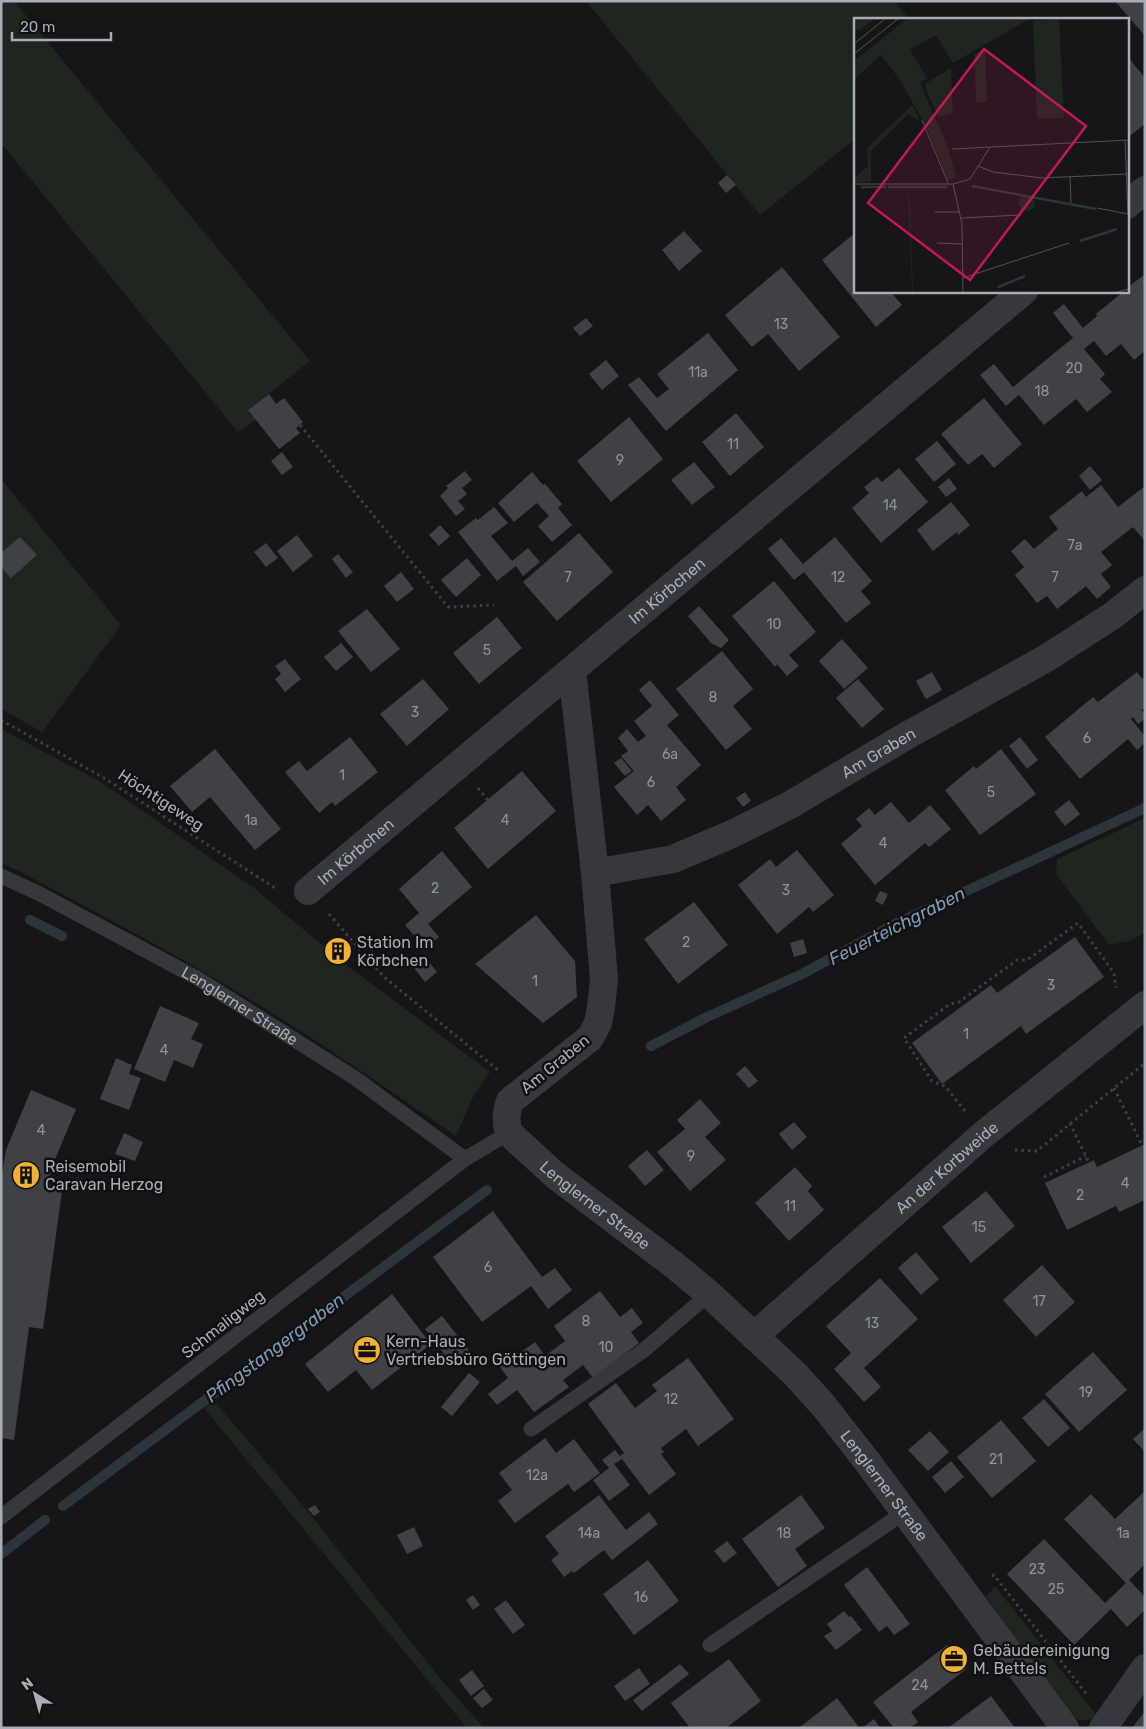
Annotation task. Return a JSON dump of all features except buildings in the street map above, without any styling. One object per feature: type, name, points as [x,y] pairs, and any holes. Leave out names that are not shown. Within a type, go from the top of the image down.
[{"type":"street","points":[[1128,204],[1145,190]]},
{"type":"street","name":"Im Körbchen","points":[[308,891],[1023,292]]},
{"type":"street","name":"Am Graben","points":[[595,874],[673,859],[732,834],[790,805],[906,736],[1045,659],[1112,616],[1145,590]]},
{"type":"street","name":"Am Graben","points":[[508,1133],[506,1113],[510,1101],[590,1038],[598,1023],[602,1007],[604,979],[595,874],[572,670]]},
{"type":"street","name":"An der Korbweide","points":[[754,1336],[984,1134],[1140,1009]]},
{"type":"street","name":"Lenglerner Straße","points":[[508,1133],[556,1176],[674,1264],[710,1294],[794,1372],[905,1512],[1065,1728]]},
{"type":"street","points":[[1105,1724],[1145,1668]]},
{"type":"lane","name":"Lenglerner Straße","points":[[1,876],[40,894],[196,978],[355,1078],[465,1159]]},
{"type":"lane","points":[[465,1159],[508,1133]]},
{"type":"lane","name":"Schmaligweg","points":[[1,1517],[465,1159]]},
{"type":"lane","points":[[531,1430],[644,1350],[710,1294]]},
{"type":"lane","points":[[710,1645],[905,1512]]},
{"type":"path","points":[[300,425],[448,607],[494,605]]},
{"type":"path","name":"Höchtigeweg","points":[[1,720],[104,778],[276,888],[308,891]]},
{"type":"path","points":[[308,891],[384,976],[522,1090]]},
{"type":"path","points":[[984,1134],[945,1086],[932,1081],[904,1038],[950,1004],[959,1002],[1017,960],[1027,960],[1078,923],[1114,973],[1116,988],[1140,1009]]},
{"type":"path","points":[[1013,1150],[1037,1151],[1145,1063]]},
{"type":"path","points":[[1114,1088],[1142,1145]]},
{"type":"path","points":[[1070,1123],[1089,1162]]},
{"type":"path","points":[[1044,1177],[1086,1156]]},
{"type":"path","points":[[967,1596],[994,1575],[1105,1724]]},
{"type":"shaded area","points":[[1,1],[14,1],[310,361],[248,410],[256,420],[238,432],[1,143]]},
{"type":"shaded area","points":[[586,1],[894,1],[908,18],[854,18],[854,140],[760,215]]},
{"type":"shaded area","points":[[1,479],[121,625],[42,732],[1,709]]},
{"type":"shaded area","points":[[1,729],[101,782],[254,888],[341,961],[490,1072],[474,1095],[456,1136],[329,1050],[223,983],[107,918],[1,863]]},
{"type":"shaded area","points":[[1145,818],[1145,933],[1129,941],[1109,945],[1056,874],[1057,859]]},
{"type":"shaded area","points":[[214,1401],[306,1509],[438,1676],[484,1728],[467,1728],[204,1408]]},
{"type":"shaded area","points":[[995,1586],[1097,1716],[1084,1720],[1071,1717],[986,1597]]},
{"type":"waterway","name":"Feuerteichgraben","points":[[651,1046],[707,1017],[802,974],[893,925],[1145,808]]},
{"type":"waterway","points":[[30,920],[62,936]]},
{"type":"waterway","name":"Pfingstangergraben","points":[[63,1506],[487,1190]]},
{"type":"waterway","name":"Pfingstangergraben","points":[[1,1554],[45,1520]]},
{"type":"place","name":"Station Im Körbchen","points":[[338,951]]},
{"type":"place","name":"Reisemobil Caravan Herzog","points":[[26,1175]]},
{"type":"place","name":"Kern-Haus Vertriebsbüro Göttingen","points":[[367,1350]]},
{"type":"place","name":"Gebäudereinigung M. Bettels","points":[[954,1659]]}]
